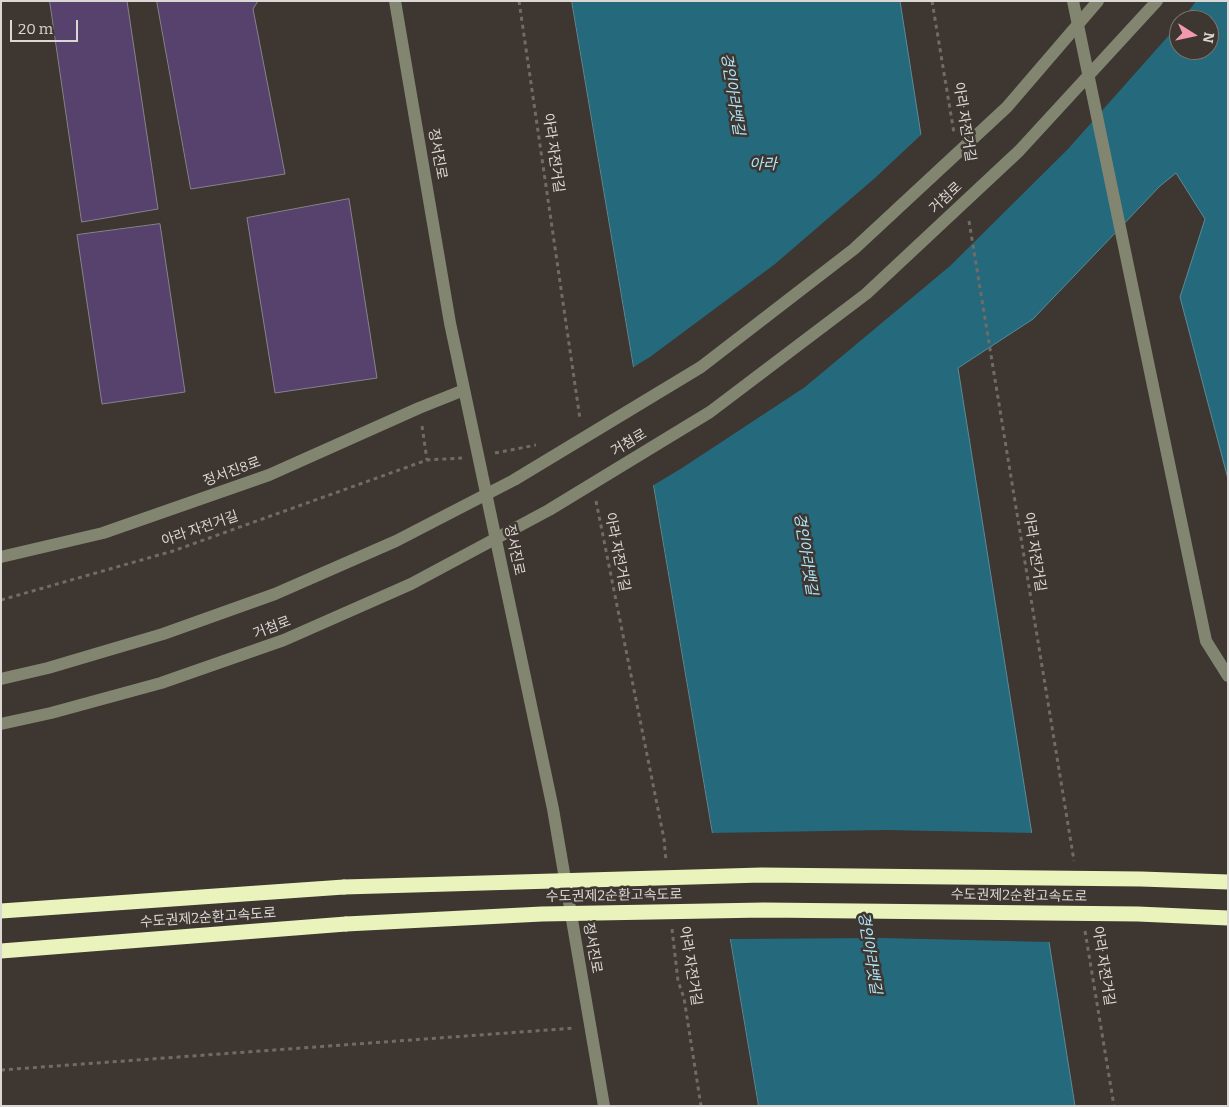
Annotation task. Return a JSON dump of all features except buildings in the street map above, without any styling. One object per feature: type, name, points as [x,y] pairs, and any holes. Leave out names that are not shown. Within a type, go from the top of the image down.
[{"type":"highway","name":"수도권제2순환고속도로","points":[[1,911],[344,887],[579,879],[772,875],[1140,878],[1228,882]]},
{"type":"highway","name":"수도권제2순환고속도로","points":[[1,951],[346,924],[542,914],[764,910],[1138,914],[1228,918]]},
{"type":"street","name":"정서진로","points":[[396,1],[449,313],[553,808],[604,1106]]},
{"type":"street","points":[[1073,1],[1206,641],[1228,676]]},
{"type":"street","name":"거첨로","points":[[1,679],[48,668],[163,634],[275,594],[396,541],[514,480],[701,367],[854,249],[1007,107],[1098,1]]},
{"type":"street","name":"거첨로","points":[[1,724],[50,713],[179,676],[284,640],[411,584],[549,510],[710,412],[866,294],[1019,151],[1157,1]]},
{"type":"street","name":"정서진8로","points":[[1,558],[103,533],[269,475],[464,390]]},
{"type":"path","name":"아라 자전거길","points":[[519,1],[581,426]]},
{"type":"path","name":"아라 자전거길","points":[[932,1],[954,135]]},
{"type":"path","name":"아라 자전거길","points":[[968,220],[1076,871]]},
{"type":"path","points":[[419,408],[427,460]]},
{"type":"path","name":"아라 자전거길","points":[[1,600],[173,551],[427,460],[461,458]]},
{"type":"path","name":"아라 자전거길","points":[[594,493],[664,839],[666,867]]},
{"type":"path","name":"아라 자전거길","points":[[671,921],[678,981],[684,998],[701,1106]]},
{"type":"path","name":"아라 자전거길","points":[[1085,930],[1114,1106]]},
{"type":"path","points":[[1,1070],[590,1027]]},
{"type":"water","name":"아라","points":[[572,1],[900,1],[939,250],[1169,25],[1169,60],[1219,60],[1219,10],[1184,10],[1193,1],[1228,1],[1228,479],[1180,297],[1205,219],[1176,173],[1160,186],[1033,319],[958,368],[1075,1106],[759,1106]]},
{"type":"pier","points":[[1190,1],[1196,1],[1189,10],[1181,10]]},
{"type":"pier","points":[[1169,22],[1169,35],[1068,149],[950,266],[805,387],[652,486],[632,368],[650,357],[775,264],[875,178],[923,133],[941,245]]},
{"type":"pier","points":[[885,830],[1034,833],[1051,942],[882,938],[729,939],[711,833]]},
{"type":"water label","name":"경인아라뱃길","points":[[732,94]]},
{"type":"water label","name":"경인아라뱃길","points":[[805,554]]},
{"type":"water label","name":"경인아라뱃길","points":[[869,953]]}]
